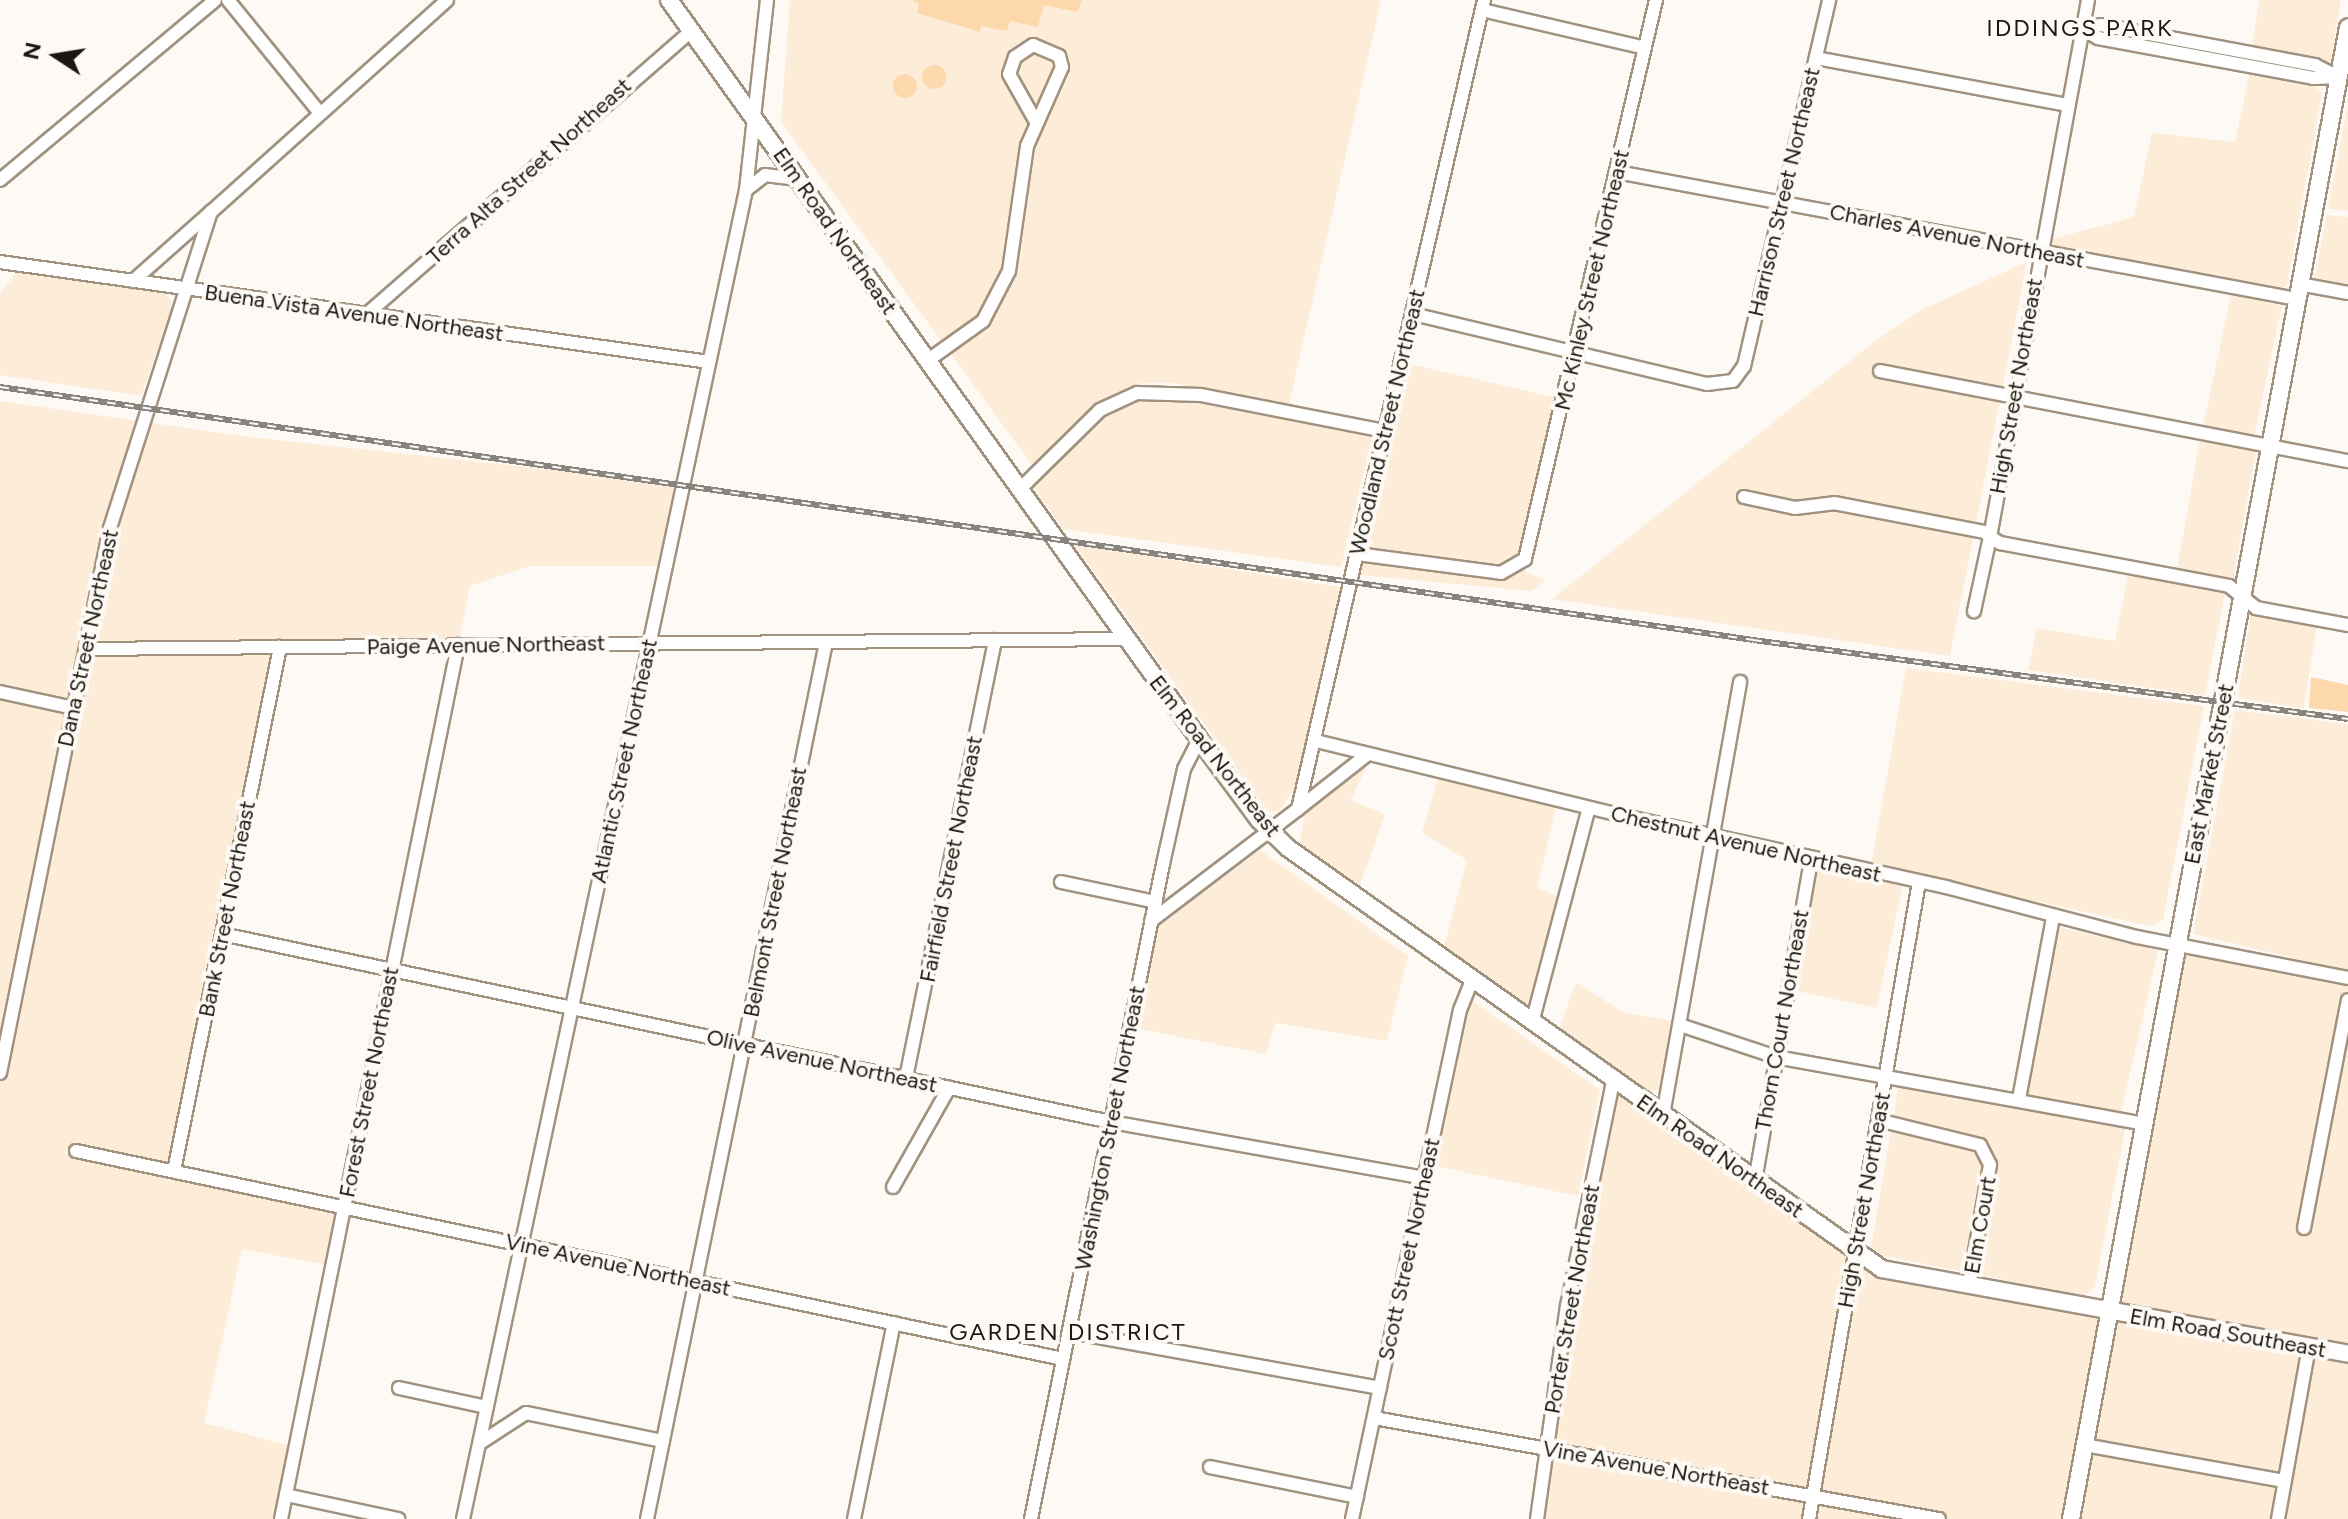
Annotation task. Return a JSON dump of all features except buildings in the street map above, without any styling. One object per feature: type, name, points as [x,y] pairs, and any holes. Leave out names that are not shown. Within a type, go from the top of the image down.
[{"type":"main road","name":"Elm Road Northeast","points":[[669,0],[1126,639],[1269,832],[1472,981],[1882,1269],[2109,1311]]},
{"type":"main road","name":"East Market Street","points":[[2071,1519],[2298,292],[2341,86],[2348,28]]},
{"type":"main road","name":"Elm Road Southeast","points":[[2109,1311],[2348,1354]]},
{"type":"street","points":[[0,180],[215,0]]},
{"type":"street","points":[[228,0],[319,112]]},
{"type":"street","points":[[133,281],[447,0]]},
{"type":"street","name":"Atlantic Street Northeast","points":[[463,1519],[746,190],[757,122],[767,0]]},
{"type":"street","name":"Mc Kinley Street Northeast","points":[[1357,554],[1501,573],[1525,559],[1656,0]]},
{"type":"street","name":"Harrison Street Northeast","points":[[1575,352],[1707,384],[1733,381],[1744,366],[1829,0]]},
{"type":"street","name":"High Street Northeast","points":[[1974,611],[2088,0]]},
{"type":"street","points":[[1483,5],[1645,48]]},
{"type":"street","name":"Woodland Street Northeast","points":[[1298,809],[1483,5]]},
{"type":"street","points":[[2082,29],[2101,25],[2284,59],[2341,86]]},
{"type":"street","name":"Terra Alta Street Northeast","points":[[368,313],[691,31]]},
{"type":"street","points":[[927,361],[983,321],[1006,281],[1023,166],[1036,122],[1062,67],[1059,56],[1033,45],[1015,57],[1009,74],[1036,122]]},
{"type":"street","points":[[1816,58],[2068,105]]},
{"type":"street","name":"Charles Avenue Northeast","points":[[1617,172],[2041,252],[2298,292],[2348,293]]},
{"type":"street","points":[[746,190],[765,175],[798,179]]},
{"type":"street","name":"Dana Street Northeast","points":[[0,1073],[114,513],[211,212]]},
{"type":"street","name":"Buena Vista Avenue Northeast","points":[[0,262],[709,362]]},
{"type":"street","points":[[1413,314],[1575,352]]},
{"type":"street","points":[[1880,371],[2348,461]]},
{"type":"street","points":[[1020,489],[1100,410],[1137,393],[1201,395],[1385,431]]},
{"type":"street","points":[[1744,497],[1795,508],[1834,503],[1990,537],[2000,543],[2229,586],[2256,608],[2348,625]]},
{"type":"street","name":"Paige Avenue Northeast","points":[[86,649],[1126,639]]},
{"type":"street","name":"Fairfield Street Northeast","points":[[906,1078],[995,640]]},
{"type":"street","name":"Belmont Street Northeast","points":[[647,1519],[826,642]]},
{"type":"street","name":"Forest Street Northeast","points":[[281,1519],[458,645]]},
{"type":"street","name":"Bank Street Northeast","points":[[174,1171],[280,647]]},
{"type":"street","points":[[1663,1115],[1740,682]]},
{"type":"street","points":[[0,692],[74,708]]},
{"type":"street","name":"Washington Street Northeast","points":[[1031,1519],[1151,921],[1184,769],[1199,739]]},
{"type":"street","name":"Chestnut Avenue Northeast","points":[[1316,741],[1589,808],[1919,882],[2053,917],[2348,978]]},
{"type":"street","points":[[1151,921],[1368,754]]},
{"type":"street","points":[[1532,1023],[1589,808]]},
{"type":"street","name":"Thorn Court Northeast","points":[[1755,1181],[1811,859]]},
{"type":"street","points":[[1061,882],[1156,902]]},
{"type":"street","name":"High Street Northeast","points":[[1809,1519],[1919,882]]},
{"type":"street","points":[[2019,1099],[2053,917]]},
{"type":"street","name":"Olive Avenue Northeast","points":[[222,934],[1111,1122],[1424,1178]]},
{"type":"street","name":"Scott Street Northeast","points":[[1352,1519],[1460,1010],[1472,981]]},
{"type":"street","points":[[2304,1228],[2348,1000]]},
{"type":"street","points":[[1680,1025],[1776,1057],[2143,1124]]},
{"type":"street","name":"Porter Street Northeast","points":[[1537,1519],[1567,1306],[1613,1081]]},
{"type":"street","points":[[893,1187],[949,1088]]},
{"type":"street","name":"Elm Court","points":[[1878,1120],[1980,1145],[1990,1165],[1969,1285]]},
{"type":"street","name":"Vine Avenue Northeast","points":[[76,1151],[1063,1359]]},
{"type":"street","points":[[854,1519],[894,1323]]},
{"type":"street","points":[[1069,1332],[1380,1388]]},
{"type":"street","points":[[2278,1519],[2309,1347]]},
{"type":"street","points":[[399,1388],[487,1407]]},
{"type":"street","points":[[480,1443],[526,1413],[663,1441]]},
{"type":"street","name":"Vine Avenue Northeast","points":[[1374,1418],[1939,1519]]},
{"type":"street","points":[[2084,1445],[2284,1481]]},
{"type":"street","points":[[1210,1467],[1357,1497]]},
{"type":"street","points":[[286,1495],[398,1519]]},
{"type":"shaded area","points":[[790,0],[1381,0],[1289,404],[1172,383],[1141,383],[1098,403],[1032,465],[781,122]]},
{"type":"shaded area","points":[[912,0],[1082,0],[1077,12],[1044,5],[1038,27],[1010,21],[1007,31],[981,26],[980,32],[917,13],[919,4]]},
{"type":"shaded area","points":[[2259,0],[2341,0],[2330,63],[2252,49]]},
{"type":"shaded area","points":[[934,65],[945,72],[946,77],[939,88],[934,89],[923,82],[922,77],[929,66]]},
{"type":"shaded area","points":[[2250,71],[2315,85],[2322,94],[2287,285],[2280,290],[2046,250],[2048,240],[2134,217],[2152,133],[2235,142]]},
{"type":"shaded area","points":[[905,74],[916,81],[917,86],[910,97],[905,98],[894,91],[893,86],[900,75]]},
{"type":"shaded area","points":[[2348,103],[2348,211],[2328,209]]},
{"type":"shaded area","points":[[2327,215],[2348,217],[2348,288],[2314,280]]},
{"type":"shaded area","points":[[2027,262],[1950,656],[1552,599],[1879,338],[1923,309]]},
{"type":"shaded area","points":[[16,273],[160,292],[170,298],[172,308],[141,396],[0,375],[0,294]]},
{"type":"shaded area","points":[[2231,295],[2282,306],[2254,438],[2203,427]]},
{"type":"shaded area","points":[[1406,363],[1557,398],[1517,558],[1526,573],[1546,580],[1532,591],[1360,575]]},
{"type":"shaded area","points":[[1145,398],[1191,399],[1373,434],[1341,567],[1063,529],[1034,488],[1102,414]]},
{"type":"shaded area","points":[[0,401],[249,437],[683,484],[665,566],[530,566],[470,586],[458,645],[279,648],[174,1170],[344,1207],[332,1266],[242,1249],[204,1423],[295,1447],[281,1519],[0,1519]]},
{"type":"shaded area","points":[[2200,439],[2256,449],[2233,581],[2177,571]]},
{"type":"shaded area","points":[[1074,544],[1340,587],[1295,788],[1280,810],[1270,812],[1262,804]]},
{"type":"shaded area","points":[[2128,575],[2225,592],[2205,696],[2028,670],[2037,628],[2115,641]]},
{"type":"shaded area","points":[[2251,613],[2317,623],[2304,708],[2238,698]]},
{"type":"shaded area","points":[[1906,668],[2204,706],[2163,920],[2151,926],[1871,866]]},
{"type":"shaded area","points":[[2311,677],[2348,685],[2348,712],[2309,708]]},
{"type":"shaded area","points":[[2235,710],[2348,724],[2348,971],[2193,934]]},
{"type":"shaded area","points":[[1367,765],[1351,800],[1385,815],[1360,885],[1299,843],[1306,812]]},
{"type":"shaded area","points":[[1438,778],[1556,808],[1537,888],[1563,899],[1532,1008],[1444,946],[1467,860],[1422,833]]},
{"type":"shaded area","points":[[1260,850],[1408,956],[1387,1041],[1275,1023],[1266,1054],[1135,1028],[1157,926]]},
{"type":"shaded area","points":[[1815,865],[1903,884],[1877,1008],[1789,989]]},
{"type":"shaded area","points":[[2057,927],[2158,950],[2120,1117],[2019,1094]]},
{"type":"shaded area","points":[[2176,944],[2348,978],[2348,1519],[1537,1519],[1567,1306],[1613,1081],[1867,1261],[2108,1311]]},
{"type":"shaded area","points":[[1576,982],[1623,1012],[1671,1021],[1660,1089],[1650,1092],[1559,1029]]},
{"type":"shaded area","points":[[1471,1000],[1600,1090],[1578,1196],[1435,1166]]},
{"type":"shaded area","points":[[1899,1083],[2126,1125],[2095,1287],[2084,1296],[1870,1253]]},
{"type":"railway","points":[[0,387],[1753,640],[2348,719]]},
{"type":"district","name":"IDDINGS PARK","points":[[2080,28]]},
{"type":"district","name":"GARDEN DISTRICT","points":[[1068,1332]]}]
